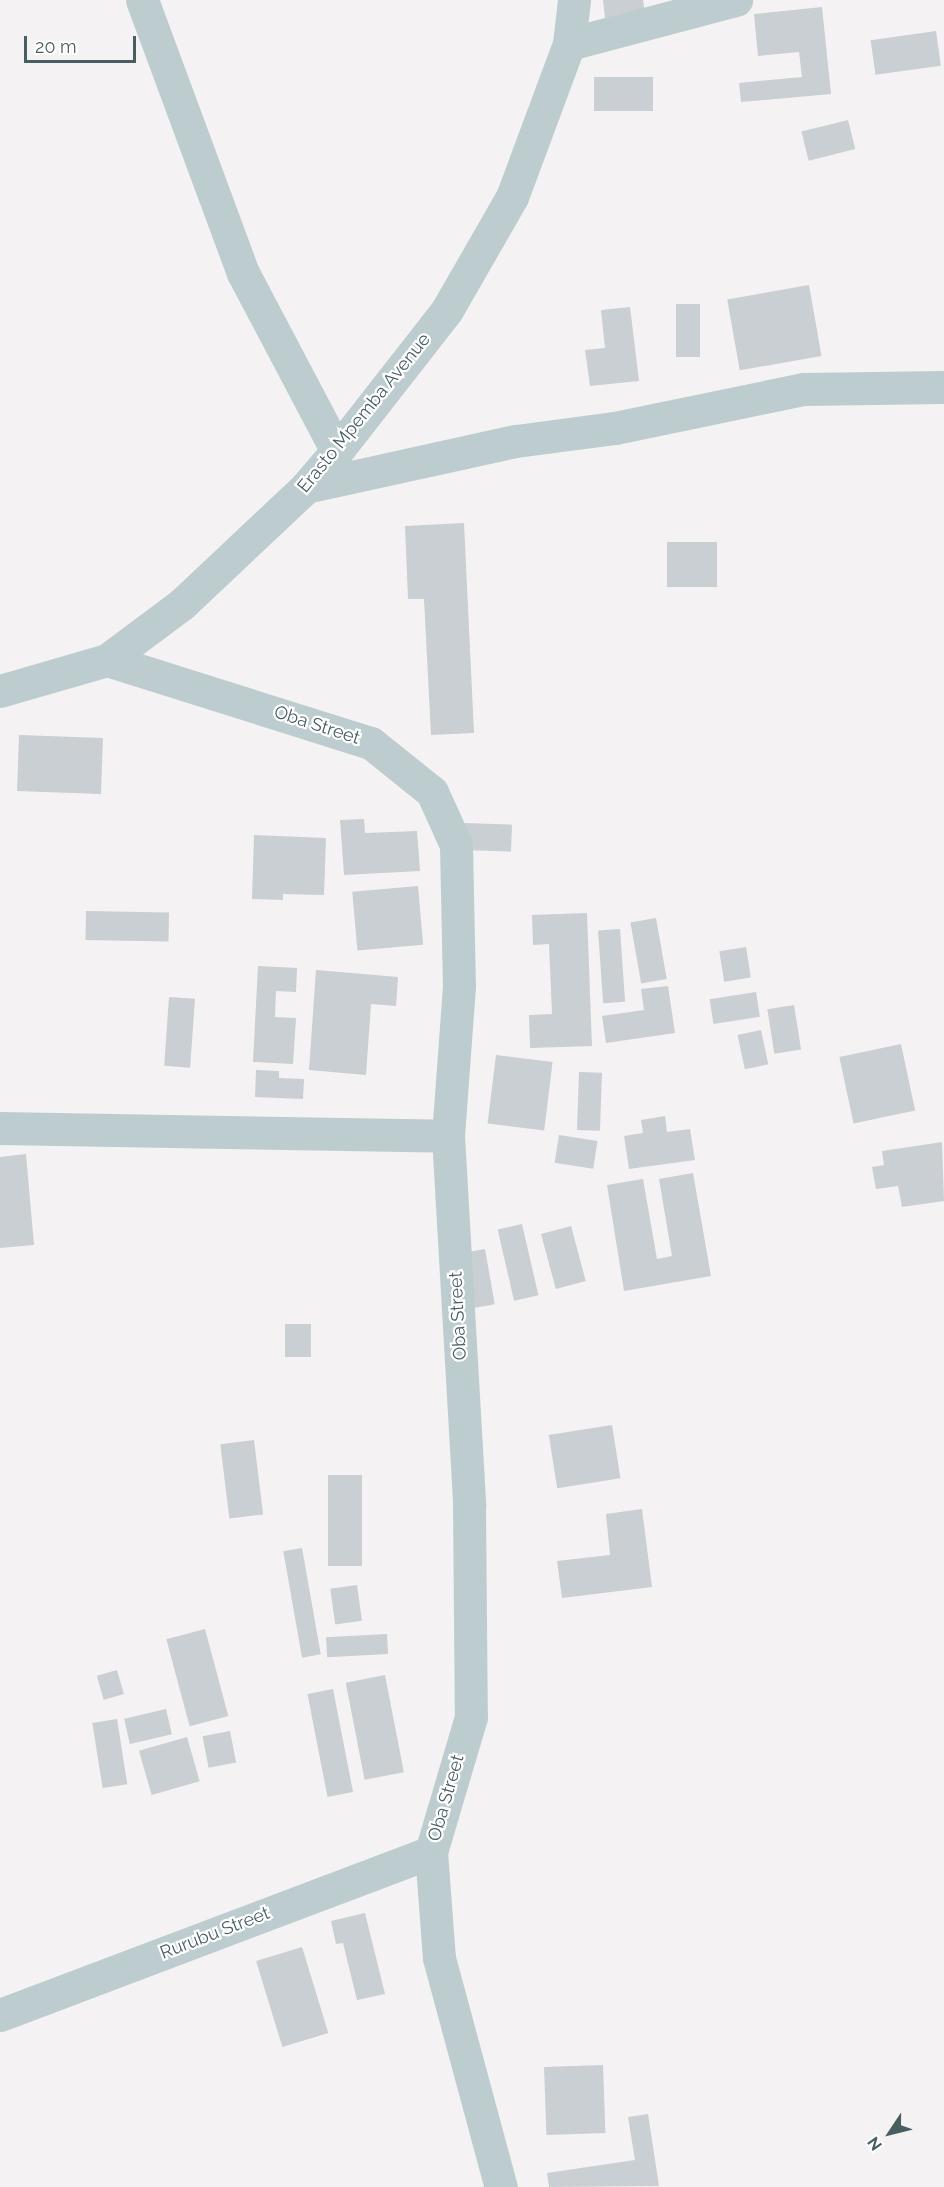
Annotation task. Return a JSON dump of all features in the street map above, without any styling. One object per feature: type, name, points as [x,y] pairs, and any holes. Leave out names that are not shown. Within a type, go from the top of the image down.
[{"type":"street","points":[[141,0],[243,273],[337,451]]},
{"type":"street","name":"Erasto Mpemba Avenue","points":[[0,691],[107,660],[182,604],[306,487],[337,451],[447,310],[475,266],[512,197],[569,44],[574,0]]},
{"type":"street","points":[[569,44],[736,0]]},
{"type":"street","points":[[306,487],[516,441],[615,428],[804,389],[944,387]]},
{"type":"street","name":"Oba Street","points":[[107,660],[371,743],[432,792],[456,845],[459,986],[448,1136],[469,1505],[471,1717],[430,1852],[438,1958],[501,2187]]},
{"type":"street","points":[[0,1128],[448,1136]]},
{"type":"street","name":"Rurubu Street","points":[[0,2015],[430,1852]]},
{"type":"building","points":[[603,0],[643,0],[645,14],[605,18]]},
{"type":"building","points":[[822,7],[831,94],[741,102],[739,83],[802,77],[799,52],[758,56],[754,14]]},
{"type":"building","points":[[936,31],[941,66],[876,75],[871,40]]},
{"type":"building","points":[[594,77],[653,77],[653,111],[594,111]]},
{"type":"building","points":[[848,120],[855,149],[809,161],[801,132]]},
{"type":"building","points":[[809,285],[822,356],[740,370],[727,299]]},
{"type":"building","points":[[676,304],[700,304],[700,357],[676,357]]},
{"type":"building","points":[[630,307],[639,381],[590,386],[585,350],[605,348],[601,310]]},
{"type":"building","points":[[464,523],[474,733],[431,735],[424,599],[408,599],[405,526]]},
{"type":"building","points":[[667,542],[717,542],[717,587],[667,587]]},
{"type":"building","points":[[19,735],[103,738],[101,794],[17,791]]},
{"type":"building","points":[[364,819],[365,833],[417,831],[420,871],[344,875],[340,820]]},
{"type":"building","points":[[464,823],[512,825],[511,852],[463,850]]},
{"type":"building","points":[[254,835],[326,838],[324,895],[283,894],[283,900],[252,899]]},
{"type":"building","points":[[418,886],[423,945],[357,951],[352,892]]},
{"type":"building","points":[[86,911],[169,912],[168,941],[85,940]]},
{"type":"building","points":[[587,913],[592,1046],[530,1048],[529,1015],[552,1014],[549,944],[533,945],[532,915]]},
{"type":"building","points":[[656,918],[667,979],[641,984],[630,923]]},
{"type":"building","points":[[620,929],[625,1002],[603,1003],[598,931]]},
{"type":"building","points":[[746,947],[751,978],[724,982],[719,951]]},
{"type":"building","points":[[258,966],[297,968],[296,992],[276,991],[275,1017],[296,1018],[293,1064],[253,1062]]},
{"type":"building","points":[[316,970],[398,977],[396,1006],[371,1004],[366,1075],[309,1070]]},
{"type":"building","points":[[668,986],[675,1033],[606,1043],[602,1016],[644,1010],[641,989]]},
{"type":"building","points":[[756,992],[760,1017],[713,1024],[710,999]]},
{"type":"building","points":[[169,997],[195,999],[190,1068],[164,1066]]},
{"type":"building","points":[[794,1005],[801,1049],[774,1054],[767,1009]]},
{"type":"building","points":[[761,1030],[768,1064],[745,1069],[738,1035]]},
{"type":"building","points":[[901,1044],[915,1111],[854,1124],[839,1057]]},
{"type":"building","points":[[496,1055],[553,1062],[544,1130],[488,1123]]},
{"type":"building","points":[[256,1070],[279,1071],[279,1078],[304,1079],[303,1099],[255,1097]]},
{"type":"building","points":[[579,1072],[602,1073],[600,1131],[577,1130]]},
{"type":"building","points":[[665,1116],[667,1132],[690,1129],[695,1160],[629,1169],[624,1136],[643,1133],[641,1120]]},
{"type":"building","points":[[559,1135],[598,1141],[593,1169],[555,1163]]},
{"type":"building","points":[[942,1142],[944,1201],[902,1207],[898,1186],[876,1189],[872,1167],[884,1165],[882,1151]]},
{"type":"building","points":[[26,1154],[34,1245],[0,1248],[0,1157]]},
{"type":"building","points":[[693,1173],[711,1276],[624,1291],[607,1185],[643,1179],[657,1259],[672,1256],[659,1179]]},
{"type":"building","points":[[522,1224],[538,1295],[514,1301],[498,1230]]},
{"type":"building","points":[[571,1226],[586,1281],[556,1289],[541,1234]]},
{"type":"building","points":[[485,1249],[495,1304],[469,1309],[459,1254]]},
{"type":"building","points":[[285,1324],[311,1324],[311,1357],[285,1357]]},
{"type":"building","points":[[612,1425],[620,1478],[557,1488],[549,1435]]},
{"type":"building","points":[[254,1440],[263,1514],[229,1519],[220,1444]]},
{"type":"building","points":[[328,1475],[362,1475],[362,1566],[328,1566]]},
{"type":"building","points":[[642,1509],[652,1587],[562,1598],[557,1561],[610,1555],[606,1514]]},
{"type":"building","points":[[302,1548],[321,1654],[302,1658],[283,1551]]},
{"type":"building","points":[[357,1585],[362,1621],[335,1624],[330,1589]]},
{"type":"building","points":[[205,1629],[228,1716],[190,1726],[166,1639]]},
{"type":"building","points":[[387,1634],[388,1654],[327,1657],[326,1637]]},
{"type":"building","points":[[117,1670],[124,1694],[104,1700],[97,1676]]},
{"type":"building","points":[[385,1675],[404,1772],[365,1780],[346,1683]]},
{"type":"building","points":[[333,1689],[353,1792],[328,1797],[307,1694]]},
{"type":"building","points":[[166,1709],[172,1734],[130,1744],[124,1719]]},
{"type":"building","points":[[117,1719],[127,1784],[103,1788],[92,1723]]},
{"type":"building","points":[[230,1731],[236,1762],[209,1768],[203,1736]]},
{"type":"building","points":[[187,1737],[200,1781],[152,1795],[139,1751]]},
{"type":"building","points":[[365,1913],[385,1994],[357,2000],[343,1943],[336,1944],[331,1921]]},
{"type":"building","points":[[302,1947],[328,2033],[282,2047],[256,1961]]},
{"type":"building","points":[[603,2065],[605,2133],[546,2135],[544,2067]]},
{"type":"building","points":[[648,2114],[659,2186],[549,2187],[547,2173],[635,2160],[628,2117]]}]
